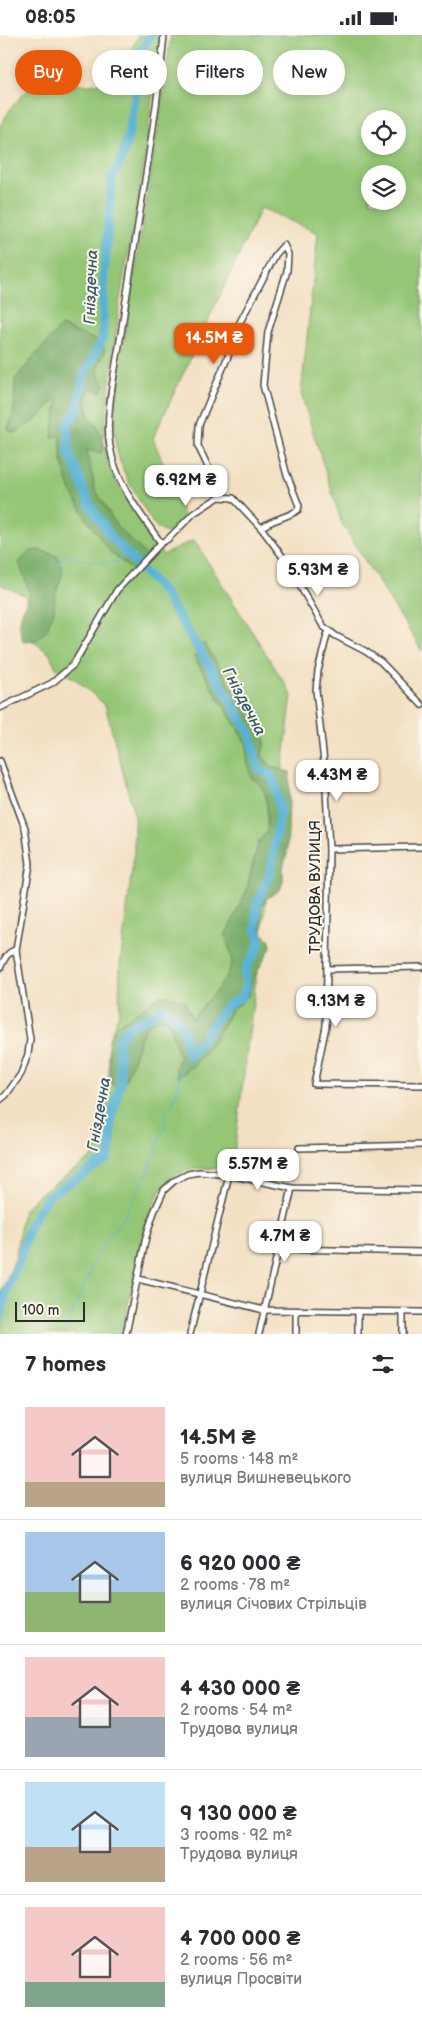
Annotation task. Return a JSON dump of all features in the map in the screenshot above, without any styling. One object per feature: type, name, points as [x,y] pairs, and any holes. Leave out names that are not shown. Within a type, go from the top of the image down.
[{"type":"street","points":[[161,543],[125,491],[114,465],[109,445],[109,418],[129,275],[158,100],[164,35]]},
{"type":"street","points":[[222,496],[198,447],[198,425],[234,342],[242,317],[276,253],[284,245],[288,254],[287,271],[268,333],[264,385],[286,472],[299,506],[298,510],[293,513],[261,528]]},
{"type":"street","points":[[0,708],[52,683],[73,665],[117,590],[161,543],[168,539],[194,513],[222,496],[233,498],[261,528],[285,560],[323,626],[380,662],[422,705]]},
{"type":"street","name":"ТРУДОВА ВУЛИЦЯ","points":[[330,631],[326,635],[316,690],[325,778],[329,849],[326,1026],[314,1084],[422,1085]]},
{"type":"street","points":[[0,761],[25,828],[30,864],[16,950],[30,1039],[28,1054],[21,1074],[6,1095],[0,1100]]},
{"type":"street","points":[[329,849],[422,847]]},
{"type":"street","points":[[0,968],[6,956],[11,951],[16,950]]},
{"type":"street","points":[[327,969],[422,967]]},
{"type":"street","points":[[299,1148],[422,1145]]},
{"type":"street","points":[[126,1334],[146,1237],[154,1212],[164,1190],[174,1181],[188,1174],[229,1175],[292,1188],[422,1191]]},
{"type":"street","points":[[190,1334],[229,1175]]},
{"type":"street","points":[[259,1334],[292,1188]]},
{"type":"street","points":[[279,1247],[286,1249],[422,1252]]},
{"type":"street","points":[[138,1279],[264,1310],[422,1312]]},
{"type":"street","points":[[296,1311],[296,1334]]},
{"type":"street","points":[[358,1311],[358,1334]]},
{"type":"street","points":[[403,1312],[403,1334]]},
{"type":"green space","points":[[139,35],[160,35],[158,50],[130,50]]},
{"type":"green space","points":[[171,35],[422,35],[422,651],[342,524],[301,394],[318,233],[261,208],[153,438],[185,519],[170,533],[159,529],[148,516],[125,475],[117,451],[116,406],[121,359],[163,95],[167,95],[167,64]]},
{"type":"green space","points":[[82,84],[92,84],[92,95],[153,95],[143,172],[120,299],[103,439],[111,473],[163,555],[194,540],[292,695],[232,1169],[194,1168],[175,1175],[159,1193],[149,1214],[121,1334],[0,1334],[0,1295],[15,1259],[23,1210],[43,1191],[90,1159],[106,1127],[109,1067],[108,1041],[119,1013],[120,965],[134,853],[134,814],[105,705],[78,681],[56,668],[49,653],[27,637],[26,596],[0,584],[0,126],[13,105],[23,95],[82,95]]},
{"type":"green space","points":[[61,326],[101,342],[105,351],[99,364],[98,372],[105,384],[101,392],[90,388],[86,395],[89,417],[96,424],[104,444],[101,453],[87,450],[95,489],[117,526],[147,556],[134,572],[110,552],[86,518],[70,489],[62,461],[60,435],[52,438],[58,398],[37,419],[15,433],[8,430],[14,408],[15,379]]},
{"type":"green space","points":[[40,550],[57,556],[63,572],[55,596],[54,611],[47,629],[37,640],[23,641],[20,622],[30,594],[19,562],[31,551]]},
{"type":"green space","points":[[204,643],[265,740],[262,756],[272,767],[290,772],[287,854],[283,868],[283,881],[280,890],[266,899],[261,907],[262,933],[270,940],[271,947],[252,981],[249,995],[240,1004],[232,1008],[210,1047],[186,1072],[178,1077],[176,1070],[179,1057],[168,1022],[160,1019],[154,1020],[149,1024],[141,1037],[122,1092],[112,1085],[108,1041],[117,1024],[126,1020],[157,997],[167,995],[184,1001],[192,1019],[223,982],[231,965],[232,958],[225,936],[246,892],[258,843],[267,831],[265,793],[258,782],[251,778],[247,761],[247,745],[194,657]]},
{"type":"waterway","name":"Гніздечна","points":[[0,1318],[8,1286],[19,1262],[29,1228],[37,1212],[48,1196],[107,1159],[111,1146],[112,1116],[121,1081],[118,1040],[128,1027],[150,1017],[161,1008],[180,1024],[184,1033],[186,1049],[190,1056],[225,1007],[241,997],[246,988],[245,976],[247,965],[256,952],[260,941],[256,928],[256,906],[270,873],[280,812],[275,785],[271,775],[260,770],[250,734],[232,703],[163,592],[112,538],[90,505],[69,452],[68,424],[78,409],[83,377],[103,338],[103,287],[112,178],[123,156],[130,127],[136,94],[140,53],[151,35]]},
{"type":"waterway","points":[[63,572],[59,566],[60,559],[65,556],[95,562],[118,562],[126,553]]},
{"type":"waterway","points":[[165,1124],[166,1118],[164,1114],[174,1102],[183,1070],[190,1056]]},
{"type":"waterway","points":[[67,1334],[66,1328],[100,1249],[124,1217],[148,1171],[165,1126]]}]
